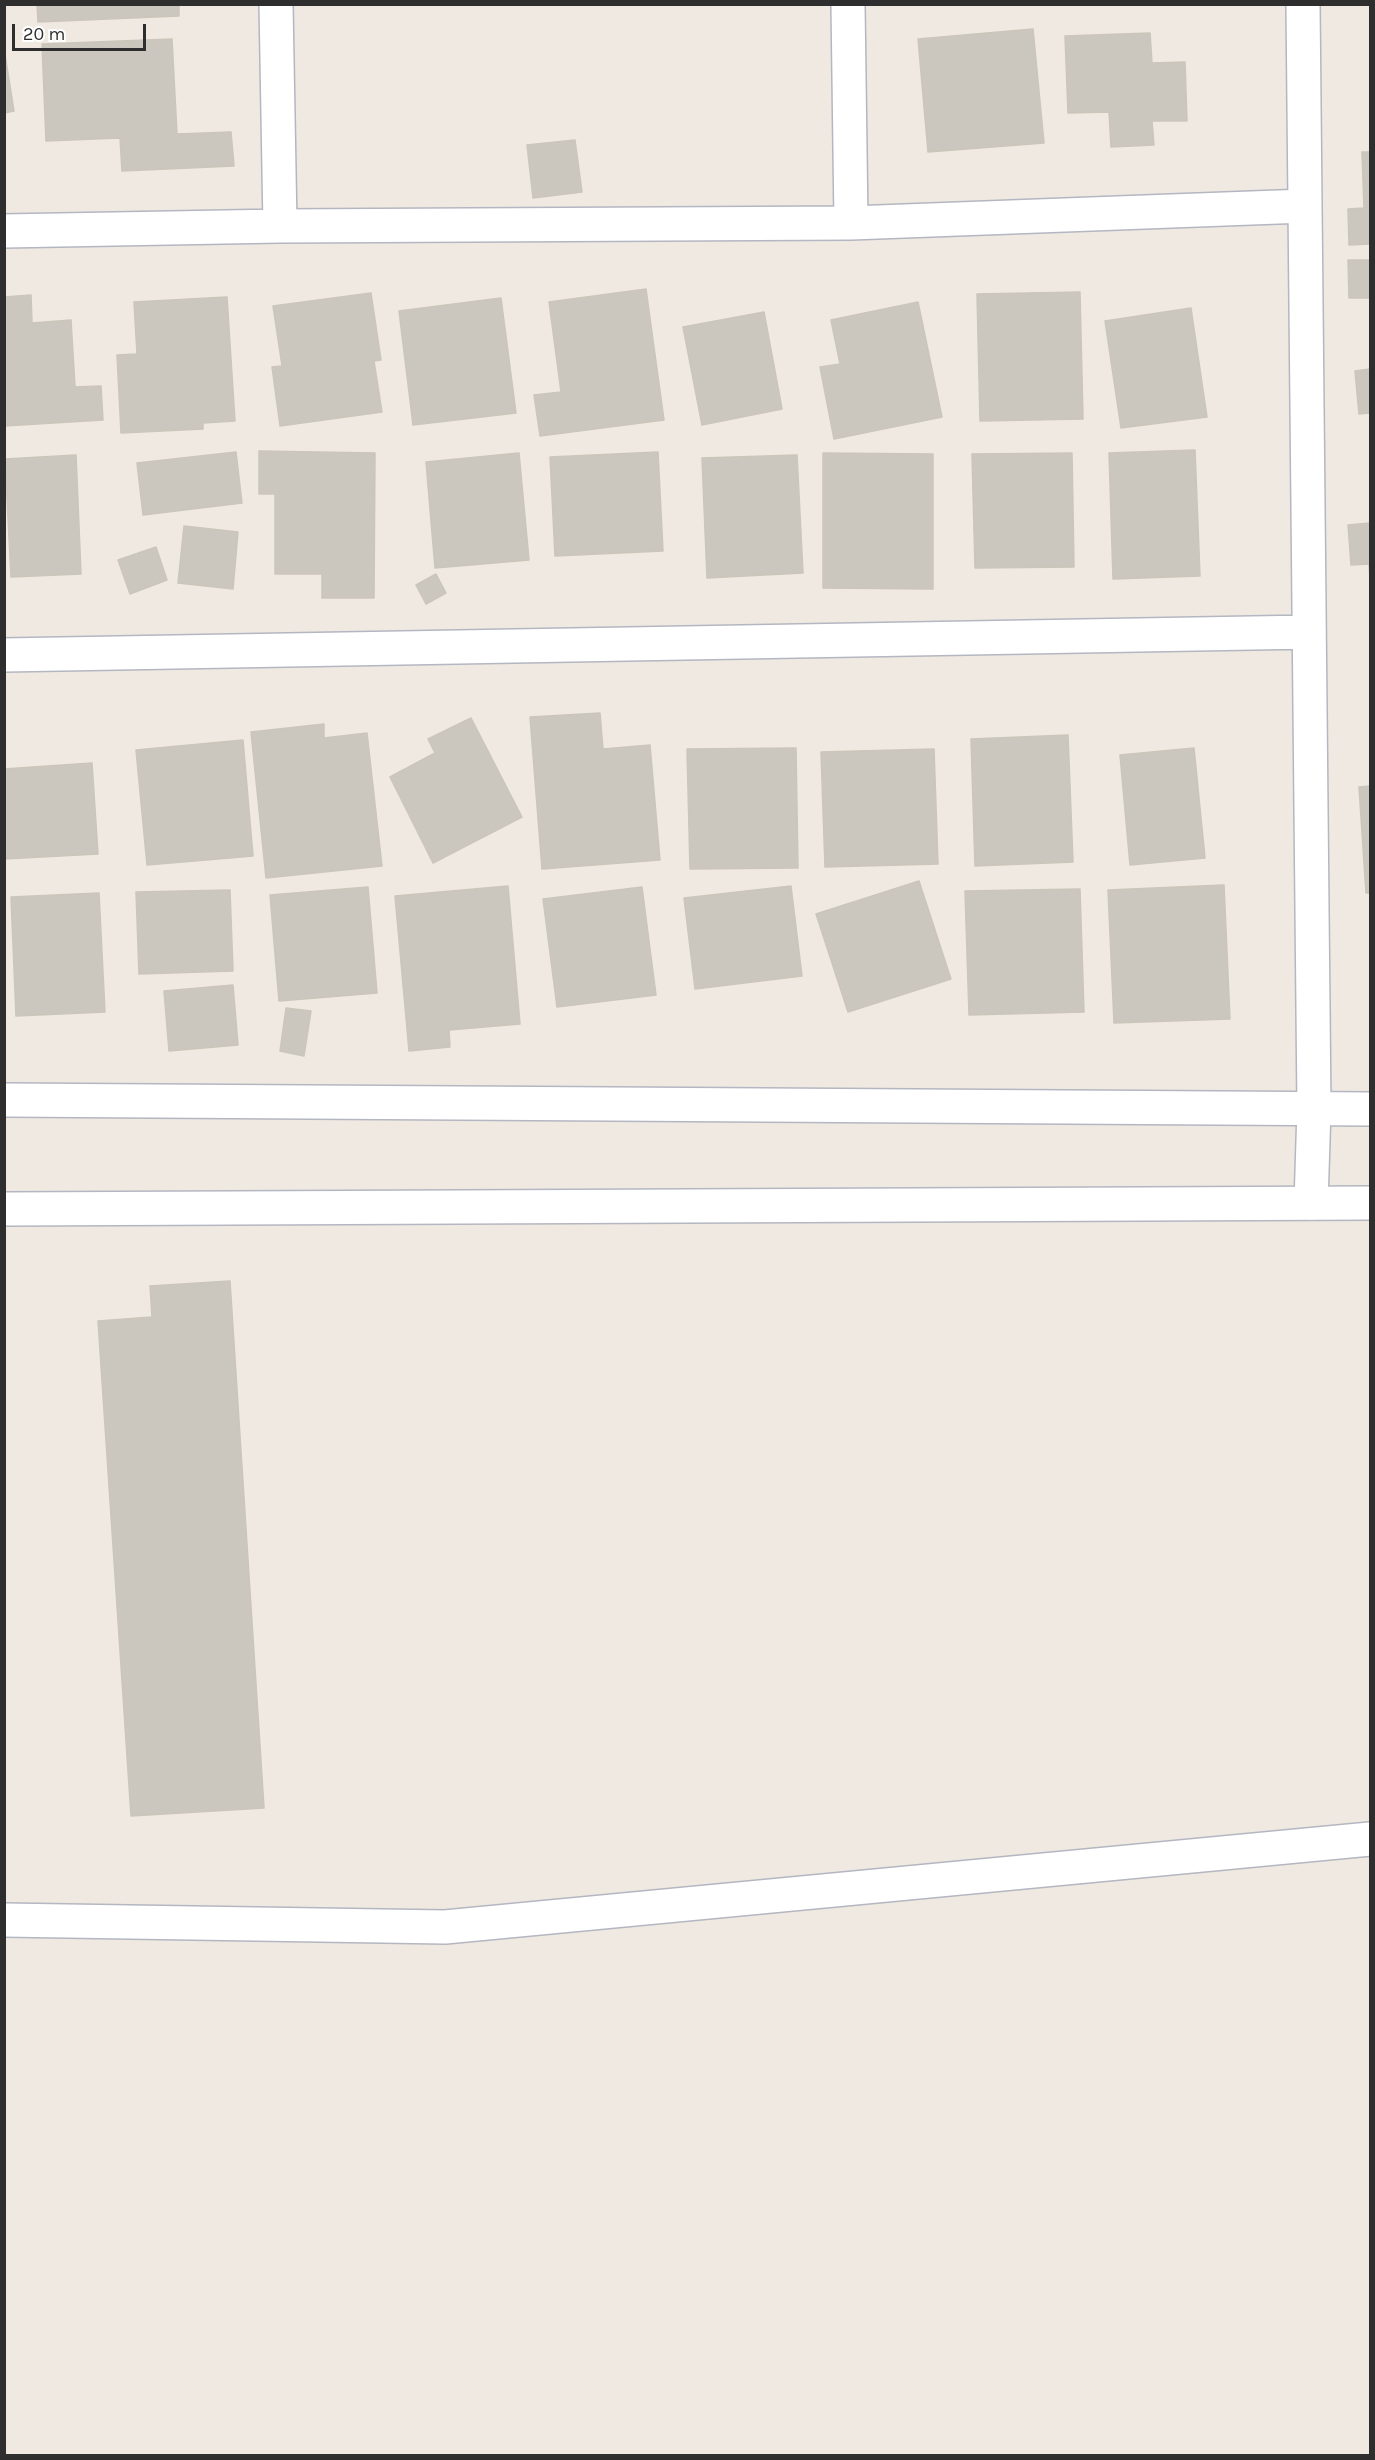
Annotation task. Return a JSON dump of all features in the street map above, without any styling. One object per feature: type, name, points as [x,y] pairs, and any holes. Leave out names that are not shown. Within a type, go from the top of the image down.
[{"type":"street","points":[[276,4],[280,226]]},
{"type":"street","points":[[848,4],[851,223]]},
{"type":"street","points":[[1303,4],[1314,1109],[1311,1203]]},
{"type":"street","points":[[4,231],[280,226],[851,223],[1305,206]]},
{"type":"street","points":[[4,655],[1309,632]]},
{"type":"street","points":[[4,1100],[1371,1109]]},
{"type":"street","points":[[4,1209],[1371,1203]]},
{"type":"street","points":[[4,1920],[446,1926],[1371,1839]]},
{"type":"building","points":[[37,4],[179,4],[179,16],[38,22]]},
{"type":"building","points":[[1033,29],[1044,143],[928,152],[918,39]]},
{"type":"building","points":[[1150,33],[1152,63],[1185,62],[1187,121],[1152,121],[1154,145],[1111,147],[1109,112],[1068,113],[1065,36]]},
{"type":"building","points":[[172,39],[177,134],[231,132],[234,166],[122,171],[120,138],[46,141],[42,44]]},
{"type":"building","points":[[4,48],[14,111],[4,113]]},
{"type":"building","points":[[575,140],[582,192],[533,198],[527,145]]},
{"type":"building","points":[[1362,152],[1370,152],[1370,244],[1349,245],[1348,209],[1364,208]]},
{"type":"building","points":[[1348,260],[1370,260],[1370,298],[1349,298]]},
{"type":"building","points":[[646,289],[664,420],[540,436],[534,395],[561,392],[549,302]]},
{"type":"building","points":[[1080,292],[1083,419],[980,421],[977,294]]},
{"type":"building","points":[[371,293],[381,360],[374,361],[382,412],[280,426],[272,367],[282,366],[273,306]]},
{"type":"building","points":[[31,295],[32,323],[71,320],[75,387],[101,386],[103,420],[4,426],[4,297]]},
{"type":"building","points":[[227,297],[235,421],[203,423],[203,429],[121,433],[117,355],[137,354],[134,302]]},
{"type":"building","points":[[501,298],[516,413],[413,425],[399,311]]},
{"type":"building","points":[[918,302],[942,417],[834,439],[820,367],[840,364],[831,320]]},
{"type":"building","points":[[1191,308],[1207,417],[1121,428],[1105,321]]},
{"type":"building","points":[[764,312],[782,409],[702,425],[683,327]]},
{"type":"building","points":[[1370,369],[1370,413],[1359,414],[1355,371]]},
{"type":"building","points":[[1195,450],[1200,576],[1113,579],[1109,453]]},
{"type":"building","points":[[259,451],[375,453],[374,598],[322,598],[322,574],[275,574],[275,494],[259,494]]},
{"type":"building","points":[[236,452],[242,503],[143,515],[137,463]]},
{"type":"building","points":[[658,452],[663,551],[555,556],[550,457]]},
{"type":"building","points":[[519,453],[529,560],[435,568],[426,462]]},
{"type":"building","points":[[823,453],[933,454],[933,589],[823,588]]},
{"type":"building","points":[[1072,453],[1074,567],[975,568],[972,454]]},
{"type":"building","points":[[76,455],[81,574],[11,577],[5,459]]},
{"type":"building","points":[[797,455],[803,573],[707,578],[702,458]]},
{"type":"building","points":[[1370,523],[1370,579],[1369,564],[1351,565],[1348,525]]},
{"type":"building","points":[[184,526],[238,532],[233,589],[178,583]]},
{"type":"building","points":[[156,547],[167,580],[130,594],[118,560]]},
{"type":"building","points":[[436,574],[446,593],[426,604],[416,585]]},
{"type":"building","points":[[600,713],[603,749],[650,745],[660,860],[542,869],[530,717]]},
{"type":"building","points":[[471,718],[522,817],[433,863],[390,777],[435,753],[428,739]]},
{"type":"building","points":[[324,724],[324,738],[367,733],[382,866],[266,878],[251,732]]},
{"type":"building","points":[[1068,735],[1073,862],[975,866],[971,739]]},
{"type":"building","points":[[243,740],[253,856],[147,865],[136,750]]},
{"type":"building","points":[[796,748],[798,868],[690,869],[687,749]]},
{"type":"building","points":[[1194,748],[1205,858],[1130,865],[1120,755]]},
{"type":"building","points":[[934,749],[938,864],[825,867],[821,752]]},
{"type":"building","points":[[92,763],[98,854],[4,859],[4,769]]},
{"type":"building","points":[[1370,786],[1370,893],[1366,893],[1359,787]]},
{"type":"building","points":[[919,881],[951,979],[848,1012],[816,914]]},
{"type":"building","points":[[1224,885],[1230,1019],[1114,1023],[1108,890]]},
{"type":"building","points":[[508,886],[520,1024],[449,1030],[450,1047],[409,1051],[395,896]]},
{"type":"building","points":[[791,886],[802,976],[695,989],[684,898]]},
{"type":"building","points":[[368,887],[377,993],[279,1001],[270,895]]},
{"type":"building","points":[[642,887],[656,995],[557,1007],[543,899]]},
{"type":"building","points":[[1080,889],[1084,1012],[969,1015],[965,891]]},
{"type":"building","points":[[230,890],[233,971],[139,974],[136,892]]},
{"type":"building","points":[[99,893],[105,1012],[16,1016],[11,897]]},
{"type":"building","points":[[233,985],[238,1045],[169,1051],[164,991]]},
{"type":"building","points":[[286,1008],[311,1011],[304,1056],[280,1051]]},
{"type":"building","points":[[230,1281],[264,1808],[131,1816],[98,1321],[152,1317],[150,1286]]}]
